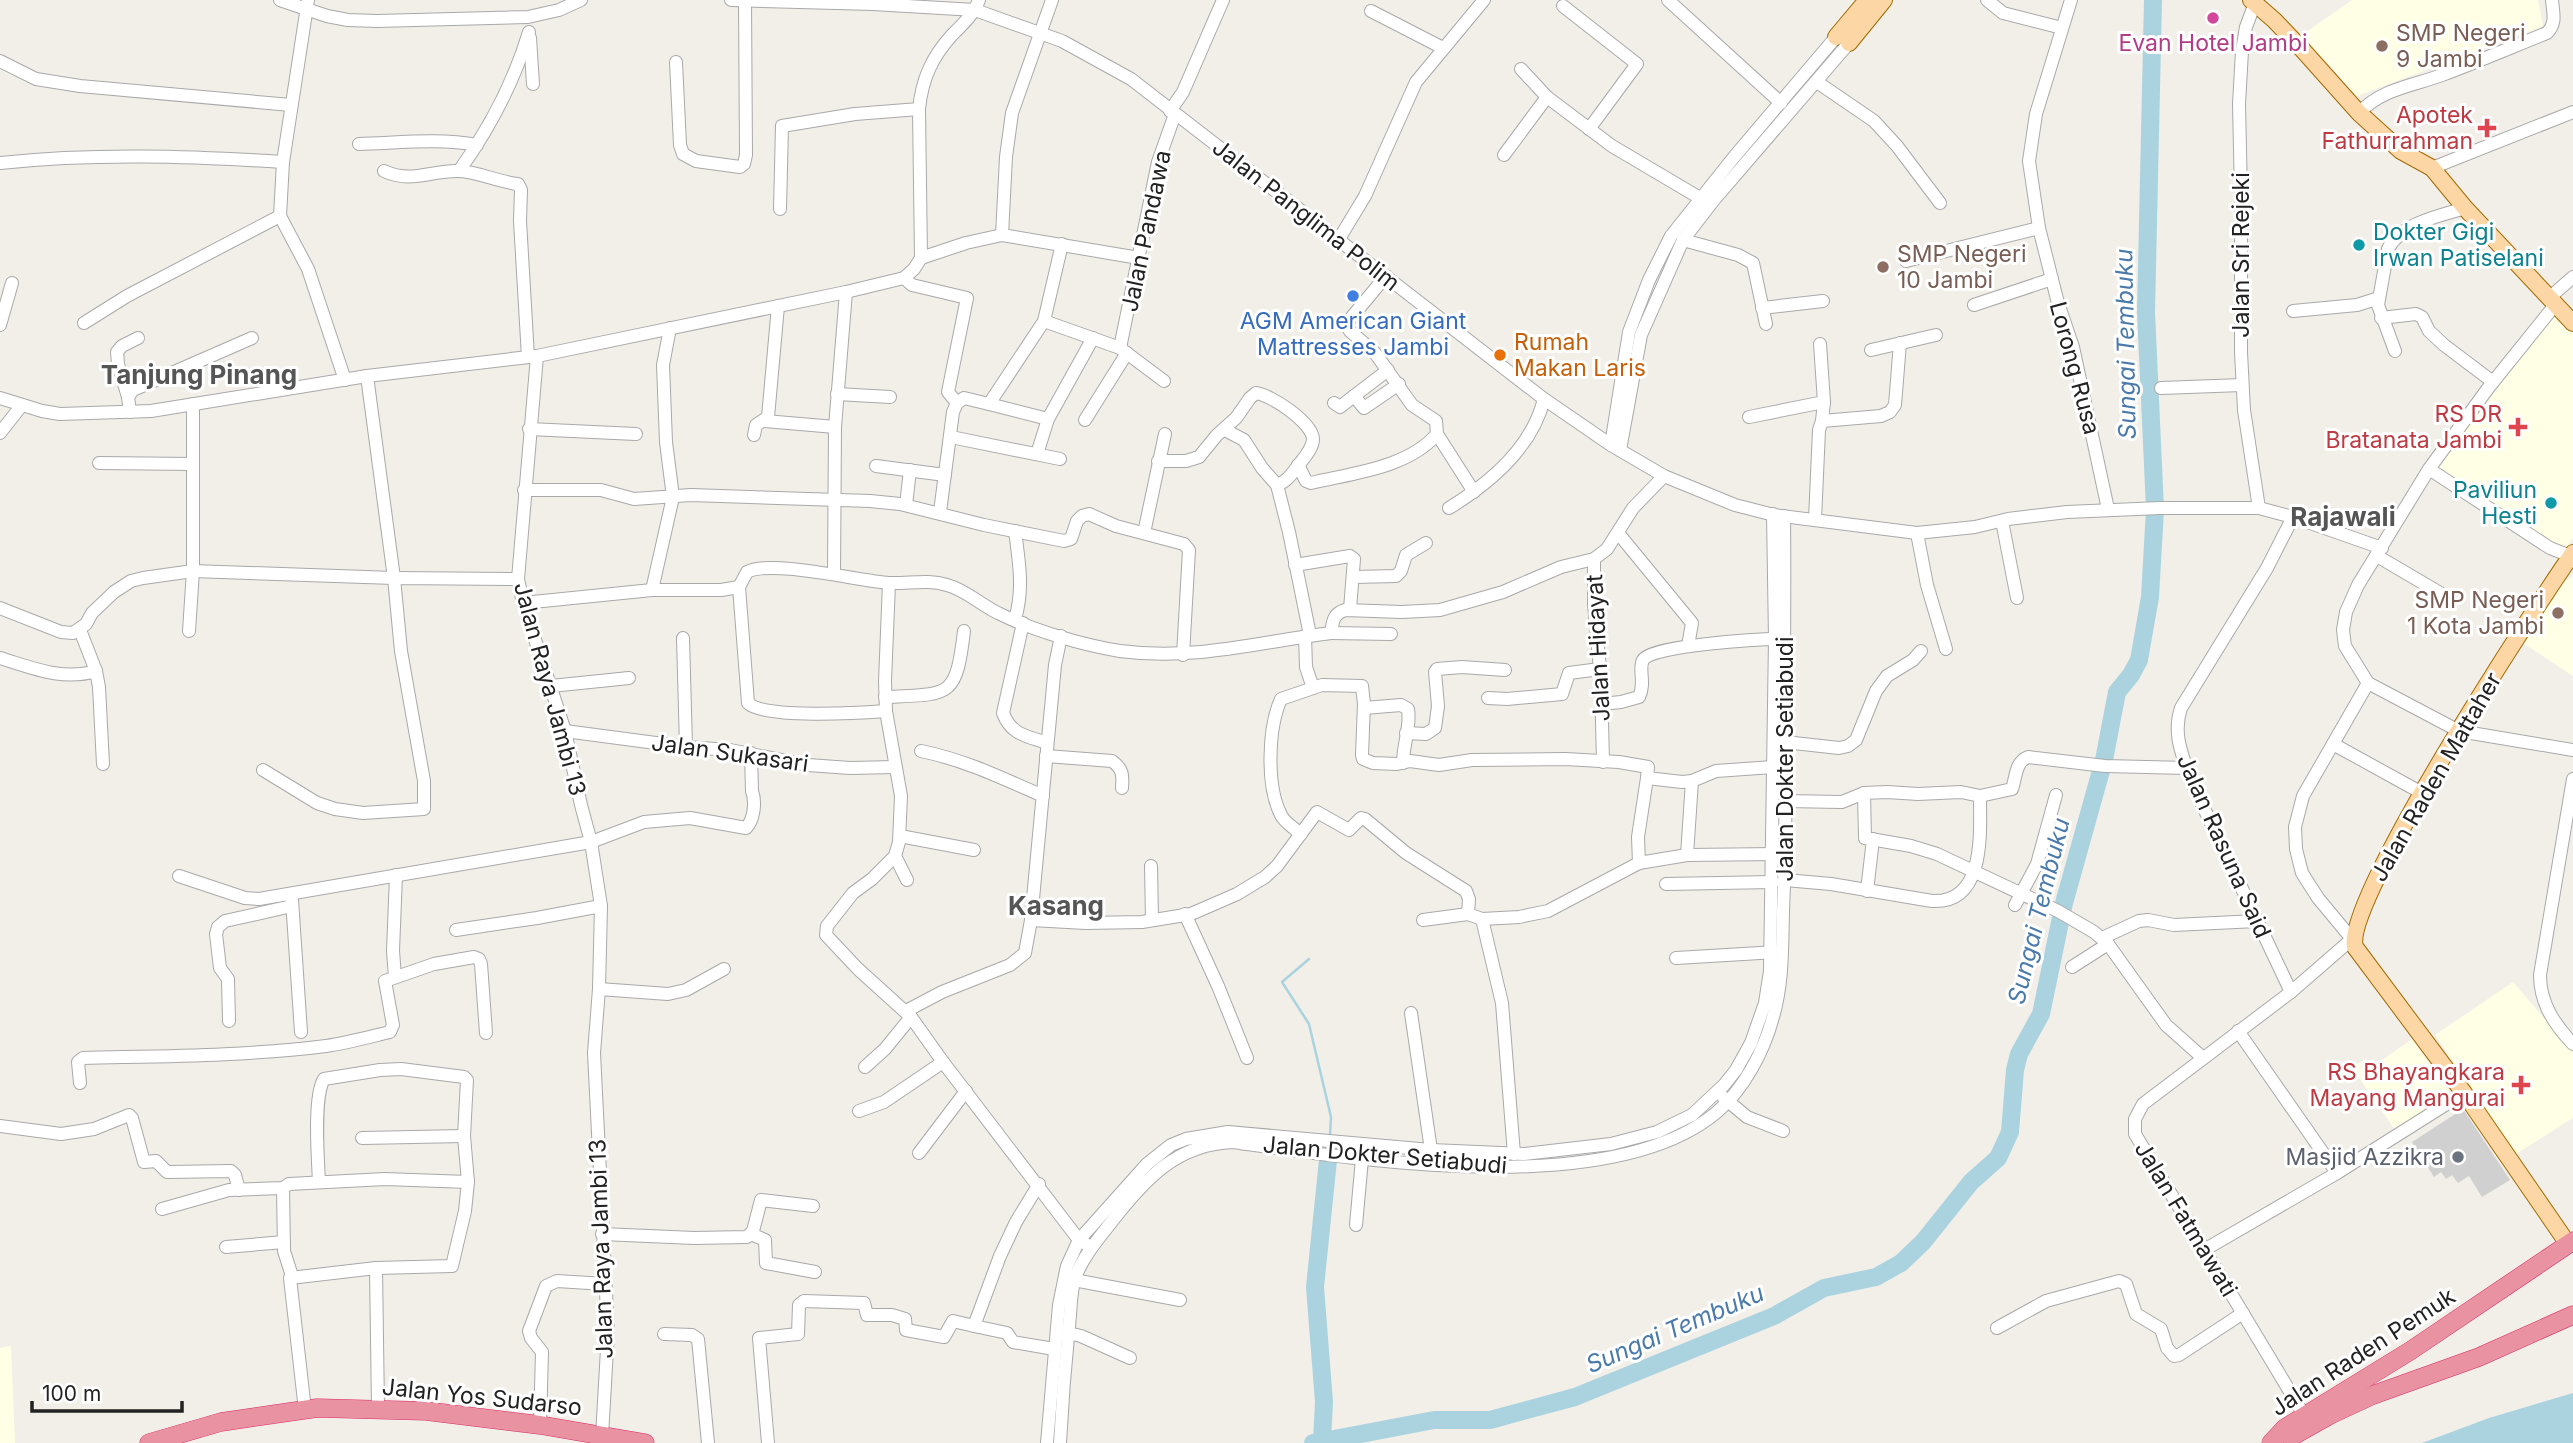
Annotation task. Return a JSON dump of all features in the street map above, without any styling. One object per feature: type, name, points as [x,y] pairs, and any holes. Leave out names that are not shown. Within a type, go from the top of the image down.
[{"type":"highway","name":"Jalan Raden Pemuk","points":[[2273,1442],[2285,1428],[2304,1415],[2410,1351],[2571,1243]]},
{"type":"highway","name":"Jalan Raden Pemuk","points":[[2273,1442],[2290,1437],[2373,1395],[2479,1357],[2573,1315]]},
{"type":"highway","points":[[2365,1378],[2373,1395]]},
{"type":"highway","name":"Jalan Yos Sudarso","points":[[149,1443],[221,1422],[317,1408],[426,1411],[540,1425],[645,1443]]},
{"type":"main road","points":[[1858,22],[1867,0]]},
{"type":"main road","points":[[1843,40],[1858,22],[1884,0]]},
{"type":"main road","points":[[2253,1],[2300,47],[2360,113],[2401,150],[2432,168],[2465,208],[2573,323]]},
{"type":"main road","name":"Jalan Raden Mattaher","points":[[2353,939],[2355,926],[2376,878],[2422,793],[2572,556]]},
{"type":"main road","points":[[2353,939],[2355,947],[2571,1243]]},
{"type":"street","points":[[280,0],[307,5],[348,20],[528,17],[559,10],[578,0]]},
{"type":"street","name":"Jalan Panglima Polim","points":[[731,0],[977,5],[1062,41],[1131,79],[1544,399],[1615,448],[1664,476],[1735,505],[1779,515],[1917,533],[2067,512],[2108,509],[2259,509],[2293,517],[2379,552],[2440,593]]},
{"type":"street","points":[[676,62],[682,154],[696,161],[740,167],[744,164],[746,155],[744,0]]},
{"type":"street","points":[[1002,235],[1006,157],[1012,113],[1052,0]]},
{"type":"street","name":"Jalan Pandawa","points":[[1123,351],[1158,162],[1173,113],[1223,0]]},
{"type":"street","points":[[1339,239],[1365,196],[1416,82],[1484,0]]},
{"type":"street","points":[[1668,0],[1781,103]]},
{"type":"street","points":[[1987,0],[2003,13],[2062,28]]},
{"type":"street","name":"Lorong Rusa","points":[[2071,0],[2036,114],[2030,149],[2031,185],[2052,279],[2073,347],[2108,509]]},
{"type":"street","points":[[2360,113],[2384,93],[2441,76],[2547,33],[2553,27],[2552,0]]},
{"type":"street","name":"Jalan Sri Rejeki","points":[[2253,1],[2242,51],[2239,104],[2242,385],[2259,509]]},
{"type":"street","points":[[307,5],[283,162],[280,216],[308,269],[345,380]]},
{"type":"street","points":[[0,398],[60,414],[130,412],[193,404],[367,376],[533,356],[904,278],[914,269],[920,258],[921,87],[930,64],[977,5]]},
{"type":"street","points":[[1563,6],[1637,64],[1589,129]]},
{"type":"street","points":[[1371,11],[1443,48]]},
{"type":"street","points":[[528,17],[533,84]]},
{"type":"street","points":[[384,171],[407,178],[459,171],[477,145],[513,76],[529,32]]},
{"type":"street","points":[[1615,448],[1630,358],[1629,332],[1649,280],[1671,236],[1781,103],[1843,40]]},
{"type":"street","points":[[1630,358],[1683,240],[1713,201],[1817,82],[1843,40]]},
{"type":"street","points":[[0,61],[36,79],[69,85],[291,105]]},
{"type":"street","points":[[1521,69],[1547,97],[1612,146],[1700,198]]},
{"type":"street","points":[[1817,82],[1874,121],[1897,146],[1940,203]]},
{"type":"street","points":[[1504,155],[1547,97]]},
{"type":"street","points":[[780,209],[782,126],[855,114],[919,109]]},
{"type":"street","points":[[2432,168],[2573,112]]},
{"type":"street","points":[[359,144],[450,142],[477,145]]},
{"type":"street","points":[[0,163],[38,159],[144,156],[283,162]]},
{"type":"street","name":"Jalan Raya Jambi 13","points":[[459,171],[500,183],[518,184],[521,190],[533,356],[518,579],[523,603],[565,731],[592,842],[601,906],[594,1053],[608,1332],[602,1436]]},
{"type":"street","points":[[2395,351],[2381,318],[2379,298],[2388,249],[2399,234],[2433,218],[2465,208]]},
{"type":"street","points":[[84,323],[127,296],[280,216]]},
{"type":"street","points":[[1906,261],[2039,228]]},
{"type":"street","points":[[920,258],[1002,235],[1139,258]]},
{"type":"street","points":[[1683,240],[1738,255],[1753,263],[1766,324]]},
{"type":"street","points":[[989,404],[1044,321],[1062,244]]},
{"type":"street","points":[[1386,276],[1346,324],[1350,331],[1375,353],[1412,405],[1436,421],[1437,434],[1474,492]]},
{"type":"street","points":[[2573,276],[2429,469],[2354,594],[2346,612],[2343,630],[2345,646],[2368,683],[2459,731],[2573,750]]},
{"type":"street","points":[[904,278],[912,285],[967,298],[948,392],[957,403]]},
{"type":"street","points":[[1975,305],[2052,279]]},
{"type":"street","points":[[1649,280],[1663,284]]},
{"type":"street","points":[[0,326],[12,283]]},
{"type":"street","points":[[834,574],[835,427],[846,292]]},
{"type":"street","points":[[2293,311],[2357,305],[2379,298]]},
{"type":"street","points":[[1762,308],[1823,301]]},
{"type":"street","points":[[765,421],[768,417],[778,306]]},
{"type":"street","points":[[2381,318],[2416,314],[2422,317],[2430,331],[2444,345],[2493,382]]},
{"type":"street","points":[[1044,321],[1123,351],[1164,382]]},
{"type":"street","points":[[652,590],[673,497],[666,442],[663,365],[670,328]]},
{"type":"street","points":[[1871,350],[1936,335]]},
{"type":"street","points":[[130,412],[117,352],[122,346],[138,338]]},
{"type":"street","points":[[128,397],[133,390],[251,338]]},
{"type":"street","points":[[1037,454],[1048,419],[1093,338]]},
{"type":"street","points":[[1815,520],[1819,430],[1824,402],[1820,344]]},
{"type":"street","points":[[1822,421],[1881,416],[1890,412],[1895,405],[1900,344]]},
{"type":"street","points":[[1085,420],[1123,351]]},
{"type":"street","points":[[1334,402],[1340,407],[1388,370]]},
{"type":"street","points":[[263,771],[317,803],[335,809],[363,813],[424,809],[424,781],[401,650],[367,376]]},
{"type":"street","points":[[1354,396],[1364,408],[1399,384]]},
{"type":"street","points":[[2161,388],[2242,385]]},
{"type":"street","points":[[1158,461],[1186,461],[1199,457],[1217,435],[1226,430],[1250,398],[1256,393],[1264,394],[1309,428],[1313,436],[1312,444],[1288,479],[1277,485]]},
{"type":"street","points":[[837,394],[890,397]]},
{"type":"street","points":[[940,512],[953,412],[957,403],[964,398],[1048,419]]},
{"type":"street","points":[[1449,508],[1474,492],[1520,449],[1533,429],[1544,399]]},
{"type":"street","points":[[1749,417],[1824,402]]},
{"type":"street","points":[[189,631],[193,571],[193,404]]},
{"type":"street","points":[[0,433],[22,405]]},
{"type":"street","points":[[754,435],[757,425],[765,421],[835,427]]},
{"type":"street","points":[[529,429],[636,434]]},
{"type":"street","points":[[1226,430],[1244,440],[1277,485],[1295,565],[1307,636],[1306,667],[1313,688]]},
{"type":"street","points":[[1144,533],[1165,434]]},
{"type":"street","points":[[1298,465],[1306,481],[1311,483],[1396,461],[1412,454],[1437,434]]},
{"type":"street","points":[[950,437],[1060,459]]},
{"type":"street","points":[[99,463],[193,464]]},
{"type":"street","points":[[876,466],[945,475]]},
{"type":"street","points":[[2429,469],[2550,548],[2572,556]]},
{"type":"street","points":[[906,505],[910,470]]},
{"type":"street","name":"Jalan Hidayat","points":[[1603,762],[1594,559],[1607,549],[1633,508],[1664,476]]},
{"type":"street","points":[[524,490],[601,490],[634,499],[691,495],[906,505],[1065,541],[1071,539],[1077,521],[1089,514],[1116,526],[1184,544],[1189,550],[1183,654]]},
{"type":"street","name":"Jalan Dokter Setiabudi","points":[[1217,1138],[1362,1159],[1525,1166],[1577,1162],[1663,1143],[1700,1124],[1728,1102],[1755,1063],[1766,1041],[1778,996],[1779,854],[1786,801],[1779,515]]},
{"type":"street","name":"Jalan Rasuna Said","points":[[2291,992],[2187,768],[2176,724],[2181,708],[2267,568],[2293,517]]},
{"type":"street","points":[[2003,521],[2017,598]]},
{"type":"street","points":[[1015,531],[1021,595],[1003,713],[1007,725],[1013,731],[1047,743]]},
{"type":"street","points":[[1618,533],[1692,623],[1688,646]]},
{"type":"street","points":[[1917,533],[1927,585],[1946,649]]},
{"type":"street","points":[[1354,577],[1396,576],[1401,571],[1406,555],[1426,543]]},
{"type":"street","points":[[1295,565],[1350,556],[1354,559],[1350,609]]},
{"type":"street","points":[[1331,633],[1333,618],[1350,609],[1402,612],[1440,610],[1503,592],[1561,567],[1594,559]]},
{"type":"street","points":[[886,711],[833,714],[753,708],[748,703],[744,684],[739,587],[747,572],[752,569],[834,574],[889,583],[946,584],[999,614],[1061,636],[1119,650],[1183,654],[1217,652],[1331,633],[1391,634]]},
{"type":"street","points":[[0,608],[61,632],[73,633],[80,630],[101,604],[131,581],[193,571],[518,579]]},
{"type":"street","points":[[889,583],[884,646],[885,697],[901,796],[900,836],[895,856],[853,893],[827,926],[827,934],[858,969],[909,1014],[1079,1240],[1091,1247]]},
{"type":"street","points":[[523,603],[652,590],[721,590],[739,587]]},
{"type":"street","points":[[80,630],[96,671],[99,687],[103,764]]},
{"type":"street","points":[[885,697],[930,695],[949,689],[956,678],[964,631]]},
{"type":"street","points":[[865,1067],[885,1049],[909,1014],[942,992],[1021,958],[1026,947],[1031,919],[1055,665],[1061,636]]},
{"type":"street","points":[[683,638],[687,747]]},
{"type":"street","points":[[1423,920],[1468,914],[1482,919],[1519,917],[1548,911],[1639,863],[1687,855],[1779,854],[1773,767],[1781,639],[1688,646],[1645,657],[1642,662],[1643,688],[1639,697],[1602,704]]},
{"type":"street","points":[[1784,742],[1839,748],[1849,746],[1856,740],[1876,691],[1887,676],[1913,660],[1921,651]]},
{"type":"street","points":[[0,658],[60,676],[81,676],[96,671]]},
{"type":"street","points":[[1406,733],[1426,734],[1435,728],[1438,716],[1437,669],[1462,667],[1505,670]]},
{"type":"street","points":[[1488,698],[1563,694],[1569,673],[1600,669]]},
{"type":"street","points":[[551,686],[629,678]]},
{"type":"street","points":[[2353,939],[2318,898],[2302,873],[2296,849],[2295,827],[2298,810],[2368,683]]},
{"type":"street","points":[[1301,834],[1282,817],[1271,776],[1270,744],[1281,699],[1322,685],[1362,686],[1363,759],[1373,763],[1410,761],[1439,765],[1472,760],[1565,760],[1648,767],[1638,836],[1639,863]]},
{"type":"street","points":[[1364,708],[1408,709],[1403,763]]},
{"type":"street","name":"Jalan Sukasari","points":[[565,731],[751,753],[829,767],[895,767]]},
{"type":"street","points":[[2333,744],[2422,793]]},
{"type":"street","points":[[921,751],[950,757],[984,769],[1043,796]]},
{"type":"street","points":[[229,1021],[228,979],[220,968],[216,934],[218,927],[225,921],[291,900],[396,875],[592,842],[644,822],[690,818],[746,828],[751,823],[754,797],[751,753]]},
{"type":"street","points":[[1046,757],[1112,761],[1120,766],[1123,773],[1122,789]]},
{"type":"street","points":[[1786,801],[1842,802],[1864,793],[1961,792],[1980,796],[2012,789],[2018,765],[2022,759],[2028,757],[2102,766],[2187,768]]},
{"type":"street","points":[[1647,778],[1692,781],[1716,771],[1773,767]]},
{"type":"street","points":[[2572,1041],[2543,1003],[2540,983],[2573,779]]},
{"type":"street","points":[[1687,855],[1692,781]]},
{"type":"street","points":[[1864,793],[1864,837],[1937,854],[1975,870],[2019,900],[2062,913],[2105,941],[2166,1025],[2203,1058]]},
{"type":"street","points":[[2019,900],[2037,864],[2056,795]]},
{"type":"street","points":[[1666,884],[1779,881],[1831,884],[1932,901],[1948,900],[1961,890],[1975,870],[1979,855],[1980,796]]},
{"type":"street","points":[[1031,919],[1086,923],[1152,920],[1185,914],[1237,894],[1265,877],[1277,866],[1318,812],[1349,830],[1361,818],[1365,819],[1406,853],[1466,891],[1469,899],[1468,914]]},
{"type":"street","points":[[900,836],[974,850]]},
{"type":"street","points":[[1867,891],[1873,839]]},
{"type":"street","points":[[895,856],[907,880]]},
{"type":"street","points":[[1151,866],[1152,920]]},
{"type":"street","points":[[395,977],[393,951],[396,875]]},
{"type":"street","points":[[179,876],[253,900],[291,900]]},
{"type":"street","points":[[291,900],[301,1032]]},
{"type":"street","points":[[456,930],[601,906]]},
{"type":"street","points":[[1185,914],[1247,1058]]},
{"type":"street","points":[[1482,919],[1502,1003],[1514,1154]]},
{"type":"street","points":[[2071,967],[2105,941],[2139,921],[2174,925],[2257,921]]},
{"type":"street","name":"Jalan Fatmawati","points":[[2304,1415],[2135,1134],[2135,1119],[2143,1104],[2291,992],[2353,939]]},
{"type":"street","points":[[1676,958],[1777,952]]},
{"type":"street","name":"Jalan Dokter Setiabudi","points":[[1047,1443],[1063,1283],[1079,1240],[1171,1145],[1186,1139],[1217,1138],[1331,1141],[1514,1154],[1638,1139],[1692,1115],[1718,1091],[1743,1058],[1768,992],[1777,952]]},
{"type":"street","points":[[80,1083],[78,1062],[82,1058],[210,1055],[314,1047],[390,1032],[393,1025],[384,984],[387,980],[434,964],[477,957],[481,964],[486,1033]]},
{"type":"street","points":[[599,989],[668,994],[686,989],[724,969]]},
{"type":"street","points":[[1411,1013],[1431,1150]]},
{"type":"street","points":[[2238,1031],[2337,1173]]},
{"type":"street","points":[[859,1111],[884,1102],[943,1062]]},
{"type":"street","points":[[292,1276],[376,1268],[451,1268],[465,1211],[468,1182],[464,1136],[467,1080],[464,1077],[401,1069],[324,1079],[320,1087],[319,1182]]},
{"type":"street","points":[[919,1153],[966,1091]]},
{"type":"street","points":[[1718,1091],[1747,1117],[1783,1131]]},
{"type":"street","points":[[2204,1250],[2337,1173],[2464,1093]]},
{"type":"street","points":[[0,1126],[61,1134],[94,1129],[129,1115],[144,1162],[156,1161],[167,1171],[231,1171],[235,1175],[239,1190]]},
{"type":"street","points":[[362,1138],[464,1136]]},
{"type":"street","points":[[1356,1225],[1362,1159]]},
{"type":"street","points":[[162,1209],[229,1190],[283,1188],[289,1184],[385,1179],[468,1182]]},
{"type":"street","name":"Jalan Dokter Setiabudi","points":[[1060,1443],[1074,1280],[1091,1247],[1140,1179]]},
{"type":"street","points":[[974,1326],[1000,1256],[1016,1222],[1039,1185]]},
{"type":"street","points":[[283,1188],[284,1251],[292,1276],[289,1281],[305,1410]]},
{"type":"street","points":[[602,1234],[747,1237],[751,1234],[761,1200],[813,1206]]},
{"type":"street","points":[[751,1234],[765,1240],[766,1263],[815,1272]]},
{"type":"street","points":[[226,1247],[284,1242]]},
{"type":"street","points":[[376,1268],[378,1409]]},
{"type":"street","points":[[1074,1280],[1180,1300]]},
{"type":"street","points":[[540,1425],[542,1352],[529,1331],[542,1294],[549,1283],[557,1281],[605,1284]]},
{"type":"street","points":[[1997,1328],[2046,1301],[2119,1281],[2126,1284],[2136,1314],[2161,1329],[2167,1348],[2174,1356],[2243,1313]]},
{"type":"street","points":[[768,1443],[758,1340],[798,1334],[799,1305],[802,1302],[864,1303],[867,1315],[892,1315],[905,1319],[906,1330],[944,1337],[953,1321],[1007,1333],[1013,1342],[1055,1349]]},
{"type":"street","points":[[1068,1333],[1130,1357]]},
{"type":"street","points":[[664,1334],[692,1335],[698,1339],[708,1443]]},
{"type":"shaded area","name":"SMP Negeri 9 Jambi","points":[[2352,0],[2538,0],[2543,26],[2357,96],[2302,35]]},
{"type":"shaded area","name":"RS DR Bratanata Jambi","points":[[2553,311],[2573,332],[2573,538],[2565,550],[2433,465]]},
{"type":"shaded area","name":"SMP Negeri 1 Kota Jambi","points":[[2573,576],[2573,676],[2523,643],[2562,583]]},
{"type":"shaded area","name":"RS Bhayangkara Mayang Mangurai","points":[[2513,982],[2573,1052],[2573,1118],[2516,1154],[2435,1035]]},
{"type":"shaded area","name":"RS Bhayangkara Mayang Mangurai","points":[[2412,1039],[2451,1094],[2395,1130],[2352,1068],[2365,1059],[2372,1067]]},
{"type":"shaded area","name":"Masjid Azzikra","points":[[2463,1109],[2510,1180],[2482,1197],[2469,1176],[2458,1183],[2452,1175],[2446,1179],[2441,1172],[2434,1177],[2412,1142]]},
{"type":"shaded area","points":[[11,1346],[15,1443],[0,1443],[0,1348]]},
{"type":"water","points":[[2573,1393],[2573,1443],[2422,1443],[2489,1418]]},
{"type":"waterway","name":"Sungai Tembuku","points":[[1313,1443],[1434,1420],[1490,1420],[1575,1397],[1774,1316],[1824,1288],[1876,1277],[1901,1263],[1923,1242],[1971,1182],[1998,1158],[2010,1132],[2015,1070],[2019,1054],[2041,1014],[2064,903],[2104,760],[2117,692],[2139,660],[2150,597],[2155,509],[2146,312],[2153,0]]},
{"type":"waterway","points":[[1309,959],[1282,982],[1309,1024],[1331,1117],[1330,1135]]},
{"type":"waterway","points":[[1322,1440],[1324,1402],[1315,1287],[1328,1160]]},
{"type":"place","name":"Evan Hotel Jambi","points":[[2213,18]]},
{"type":"place","name":"SMP Negeri 9 Jambi","points":[[2382,46]]},
{"type":"place","name":"Apotek Fathurrahman","points":[[2487,128]]},
{"type":"place","name":"Dokter Gigi Irwan Patiselani","points":[[2359,245]]},
{"type":"place","name":"SMP Negeri 10 Jambi","points":[[1883,267]]},
{"type":"place","name":"AGM American Giant Mattresses Jambi","points":[[1353,296]]},
{"type":"place","name":"Rumah Makan Laris","points":[[1500,355]]},
{"type":"place","name":"RS DR Bratanata Jambi","points":[[2518,427]]},
{"type":"place","name":"Paviliun Hesti","points":[[2551,503]]},
{"type":"place","name":"SMP Negeri 1 Kota Jambi","points":[[2558,613]]},
{"type":"place","name":"RS Bhayangkara Mayang Mangurai","points":[[2521,1085]]},
{"type":"place","name":"Masjid Azzikra","points":[[2458,1157]]},
{"type":"district","name":"Tanjung Pinang","points":[[199,375]]},
{"type":"district","name":"Rajawali","points":[[2343,517]]},
{"type":"district","name":"Kasang","points":[[1056,906]]}]
